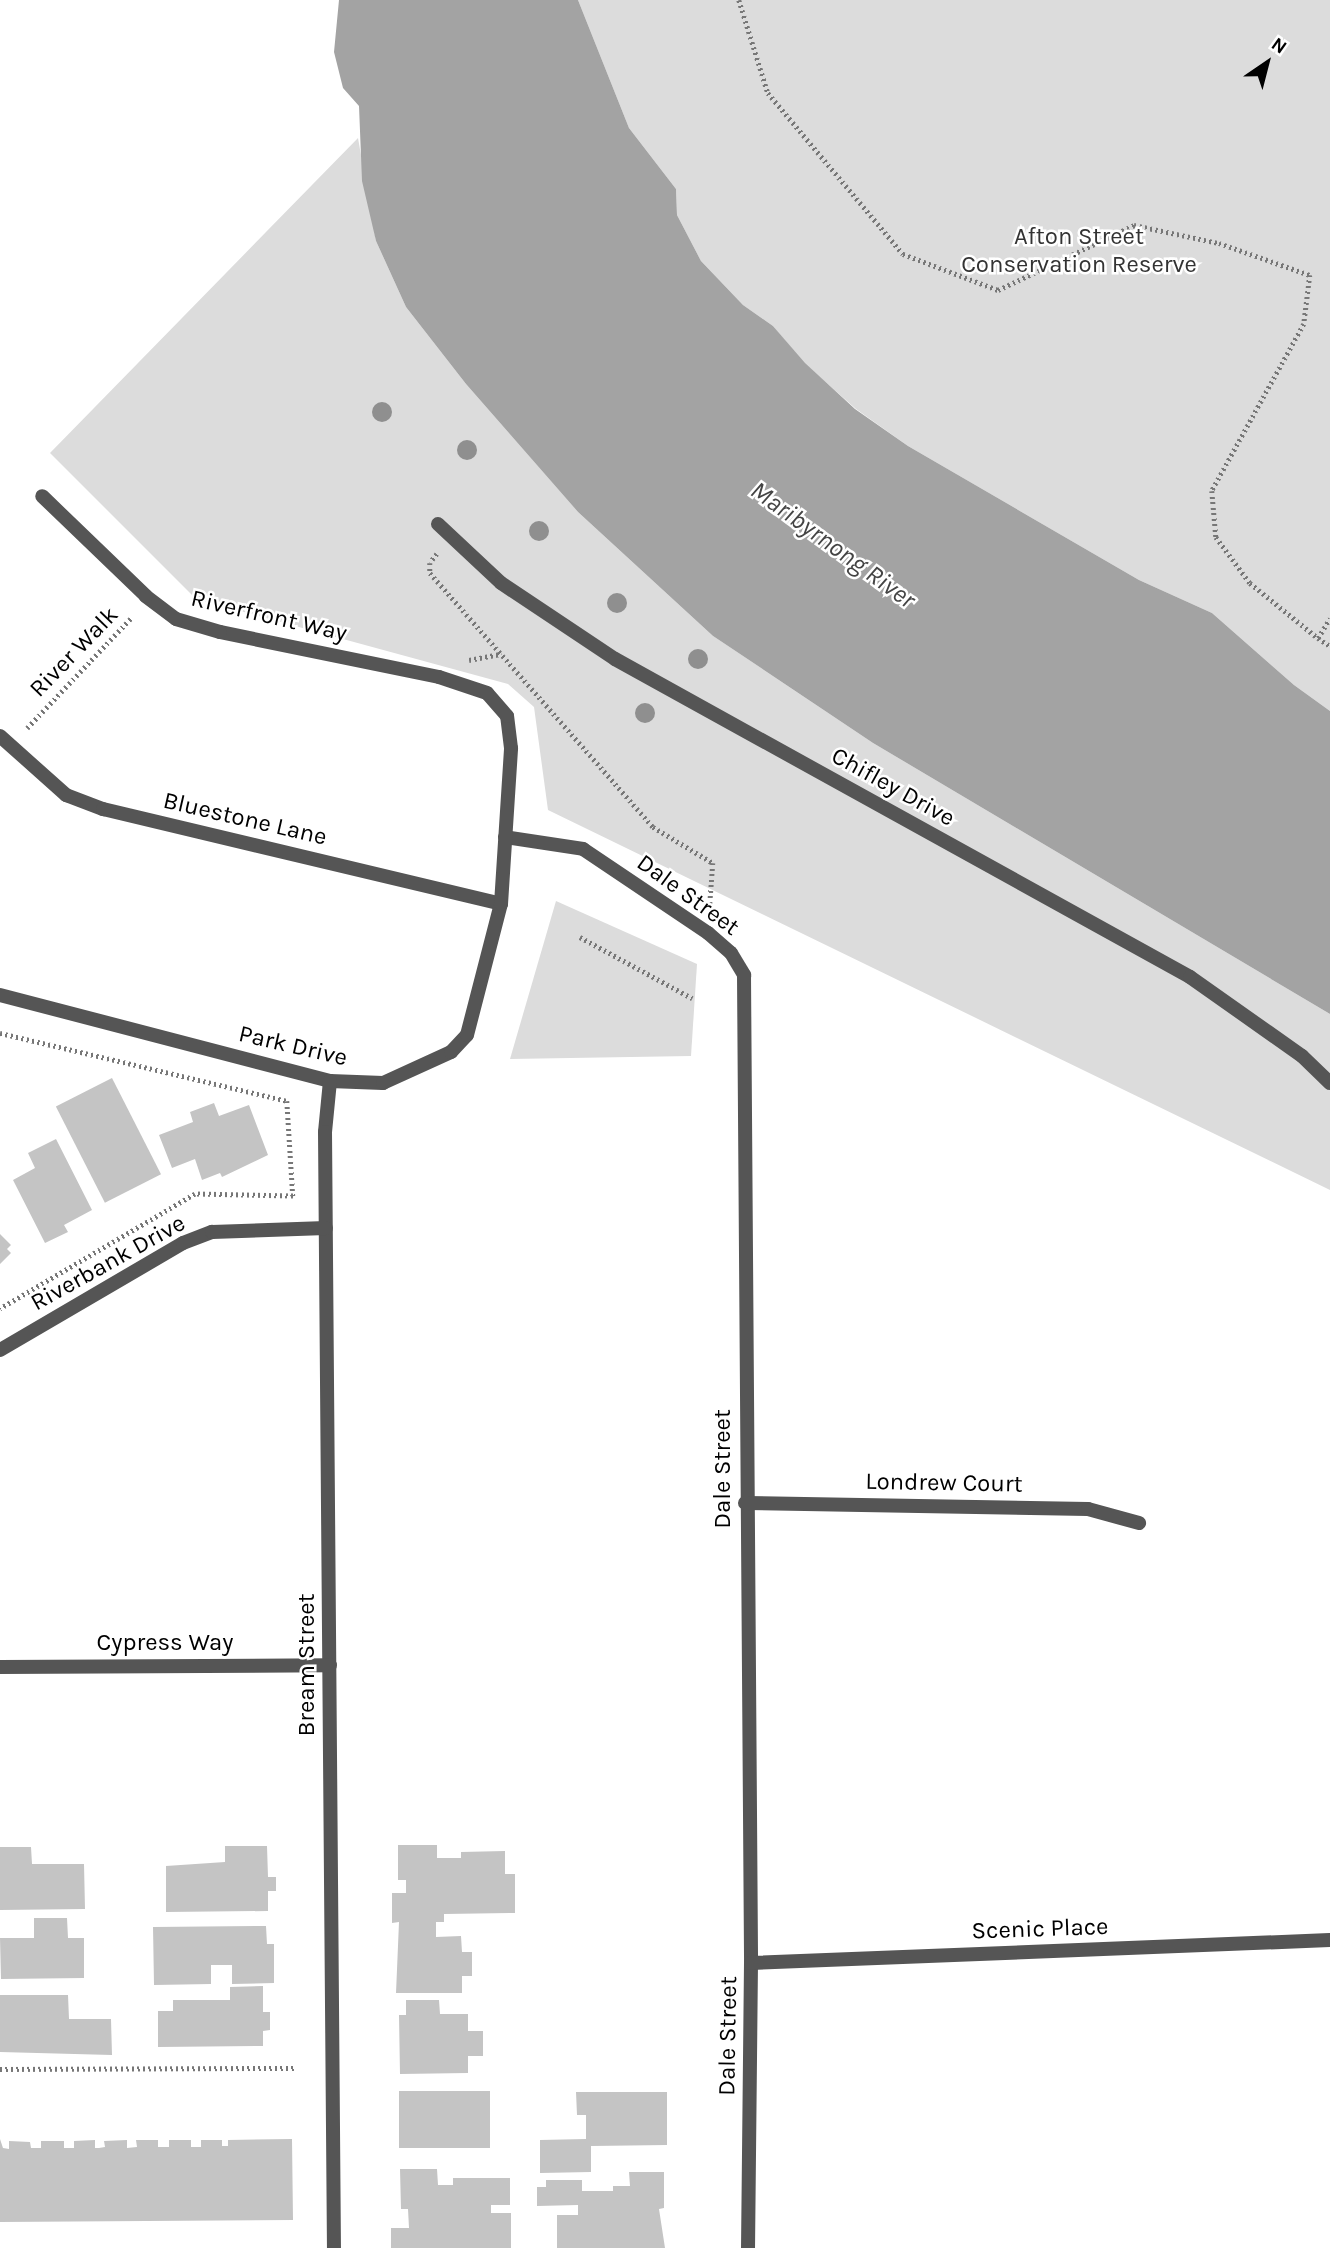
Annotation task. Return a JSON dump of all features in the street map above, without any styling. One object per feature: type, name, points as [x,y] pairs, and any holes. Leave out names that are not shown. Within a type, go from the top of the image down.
[{"type":"street","name":"Riverfront Way","points":[[42,496],[149,599],[176,619],[220,632],[439,677],[488,693]]},
{"type":"street","name":"Chifley Drive","points":[[438,524],[501,583],[615,659],[1190,977],[1302,1056],[1330,1083]]},
{"type":"street","name":"Park Drive","points":[[0,995],[330,1081],[383,1083],[451,1052],[467,1035],[473,1019],[501,904],[511,748],[507,716],[488,693]]},
{"type":"street","name":"Bluestone Lane","points":[[0,736],[66,795],[103,809],[501,904]]},
{"type":"street","name":"Dale Street","points":[[505,837],[583,849],[708,933],[731,953],[744,975],[745,1503],[751,1963],[748,2248]]},
{"type":"street","name":"Bream Street","points":[[330,1081],[325,1132],[334,2248]]},
{"type":"street","name":"Riverbank Drive","points":[[0,1350],[193,1239],[240,1229],[326,1228]]},
{"type":"street","name":"Londrew Court","points":[[745,1503],[1088,1509],[1139,1523]]},
{"type":"street","name":"Cypress Way","points":[[0,1667],[330,1665]]},
{"type":"street","name":"Scenic Place","points":[[751,1963],[1330,1940]]},
{"type":"path","points":[[739,0],[768,93],[903,254],[998,290],[1135,225],[1219,243],[1310,275],[1304,324],[1212,491],[1216,537],[1250,583],[1330,646]]},
{"type":"path","points":[[451,537],[430,563],[430,573],[653,827],[713,863],[708,933]]},
{"type":"path","name":"River Walk","points":[[13,749],[21,734],[149,599]]},
{"type":"path","points":[[1318,638],[1330,618]]},
{"type":"path","points":[[580,937],[692,998]]},
{"type":"path","points":[[0,1033],[287,1101],[293,1196],[195,1194],[0,1309]]},
{"type":"path","points":[[0,2069],[295,2068]]},
{"type":"green space","name":"Afton Street Conservation Reserve","points":[[578,0],[1330,0],[1330,711],[1294,685],[1212,613],[1139,580],[908,446],[856,409],[804,363],[773,326],[743,305],[701,261],[677,215],[676,189],[629,128]]},
{"type":"green space","points":[[358,138],[376,241],[406,307],[466,384],[578,512],[713,636],[873,743],[1330,1014],[1330,1190],[548,810],[534,707],[508,684],[196,599],[50,453]]},
{"type":"green space","points":[[556,901],[697,964],[691,1056],[510,1059]]},
{"type":"water","name":"Maribyrnong River","points":[[339,0],[578,0],[629,128],[676,189],[677,215],[701,261],[743,305],[773,326],[805,363],[855,409],[908,446],[1139,580],[1212,613],[1294,685],[1330,711],[1330,1014],[873,743],[713,636],[578,512],[466,384],[406,307],[376,241],[362,181],[359,106],[343,88],[334,52]]},
{"type":"building","points":[[112,1078],[161,1174],[105,1203],[56,1107]]},
{"type":"building","points":[[214,1103],[219,1116],[249,1105],[268,1155],[222,1177],[220,1173],[202,1180],[195,1159],[172,1168],[159,1135],[193,1122],[190,1112]]},
{"type":"building","points":[[56,1139],[92,1210],[64,1225],[68,1232],[45,1243],[13,1180],[35,1168],[28,1153]]},
{"type":"building","points":[[0,1234],[11,1245],[7,1249],[11,1253],[0,1264]]},
{"type":"building","points":[[398,1845],[437,1845],[437,1858],[461,1858],[461,1852],[505,1851],[505,1874],[515,1874],[515,1913],[444,1914],[444,1922],[436,1922],[436,1937],[461,1936],[462,1952],[472,1952],[472,1976],[462,1976],[462,1993],[396,1993],[399,1922],[392,1923],[392,1893],[406,1893],[406,1880],[398,1880]]},
{"type":"building","points":[[225,1846],[267,1846],[268,1877],[276,1877],[276,1891],[268,1891],[268,1911],[166,1912],[166,1866],[225,1862]]},
{"type":"building","points":[[0,1847],[31,1847],[32,1864],[84,1864],[85,1909],[0,1910]]},
{"type":"building","points":[[34,1918],[67,1918],[68,1938],[84,1938],[84,1978],[1,1979],[0,1938],[34,1938]]},
{"type":"building","points":[[266,1926],[267,1944],[274,1944],[274,1983],[232,1984],[232,1965],[211,1965],[211,1984],[154,1985],[153,1927]]},
{"type":"building","points":[[263,1986],[263,2012],[270,2012],[270,2030],[263,2031],[263,2046],[158,2047],[158,2011],[173,2011],[173,2000],[230,2000],[230,1987]]},
{"type":"building","points":[[0,1995],[68,1995],[69,2019],[111,2019],[112,2055],[0,2052]]},
{"type":"building","points":[[406,2000],[439,2000],[440,2014],[468,2014],[468,2031],[483,2031],[483,2056],[468,2056],[468,2073],[400,2074],[399,2015],[406,2015]]},
{"type":"building","points":[[399,2091],[490,2091],[490,2148],[399,2148]]},
{"type":"building","points":[[576,2092],[667,2092],[667,2145],[591,2146],[591,2172],[540,2173],[540,2140],[586,2139],[586,2115],[577,2115]]},
{"type":"building","points":[[0,2139],[3,2148],[9,2149],[9,2141],[30,2142],[31,2148],[41,2148],[41,2141],[64,2141],[64,2148],[74,2148],[74,2141],[95,2140],[95,2148],[99,2148],[105,2147],[104,2141],[127,2140],[127,2148],[137,2147],[136,2140],[158,2140],[158,2147],[169,2147],[169,2140],[191,2140],[191,2147],[201,2147],[201,2140],[222,2140],[222,2146],[228,2146],[228,2140],[292,2139],[293,2220],[0,2222]]},
{"type":"building","points":[[400,2169],[437,2169],[438,2185],[453,2185],[453,2178],[510,2178],[510,2205],[491,2205],[491,2213],[511,2213],[511,2248],[391,2248],[391,2228],[409,2228],[408,2209],[401,2209]]},
{"type":"building","points":[[629,2172],[664,2172],[664,2208],[659,2209],[665,2248],[557,2248],[557,2215],[578,2215],[578,2205],[537,2206],[537,2187],[546,2187],[546,2180],[582,2180],[582,2191],[613,2191],[613,2186],[630,2186]]}]
